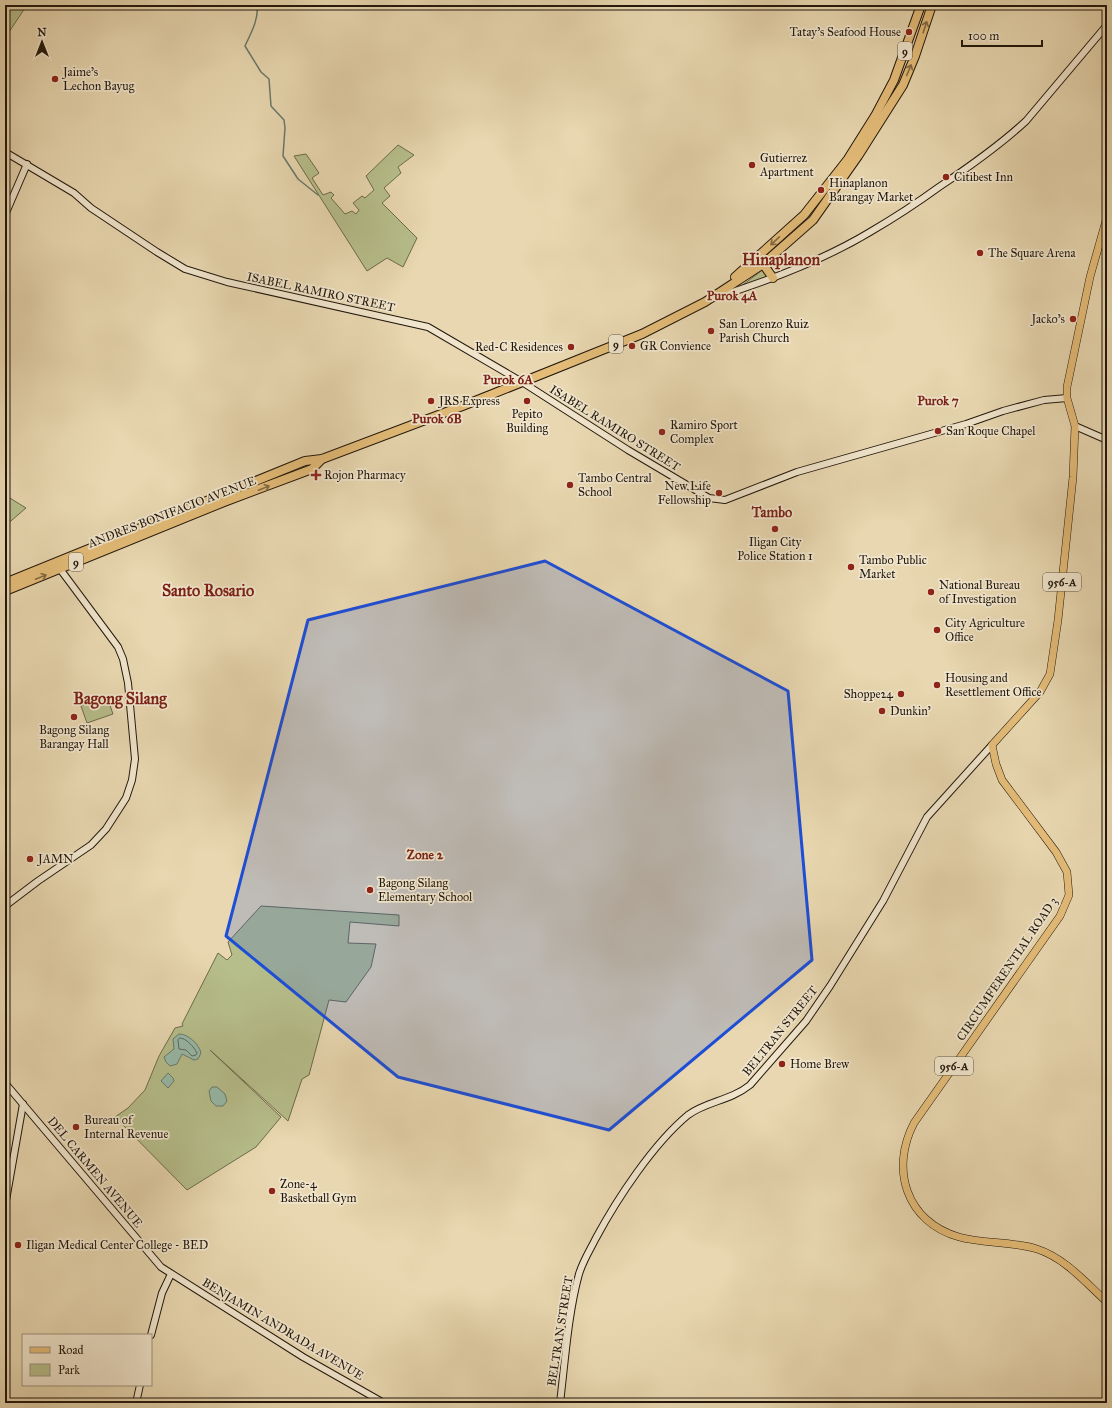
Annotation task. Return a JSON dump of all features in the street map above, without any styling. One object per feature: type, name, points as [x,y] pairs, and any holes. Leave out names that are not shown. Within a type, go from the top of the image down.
[{"type":"highway","name":"ANDRES BONIFACIO AVENUE","points":[[706,301],[804,215],[844,164],[875,116],[894,80],[921,5]]},
{"type":"highway","name":"ANDRES BONIFACIO AVENUE","points":[[5,583],[247,484],[306,461],[322,459],[642,334],[706,301],[764,264],[813,220],[858,156],[903,85],[915,56],[932,5]]},
{"type":"highway","points":[[764,264],[773,278]]},
{"type":"highway","name":"ANDRES BONIFACIO AVENUE","points":[[5,591],[312,469],[322,459]]},
{"type":"main road","name":"956-A","points":[[992,745],[1040,692],[1050,674],[1058,620],[1073,477],[1075,426],[1067,398],[1068,378],[1088,284],[1107,217]]},
{"type":"main road","name":"CIRCUMFERENTIAL ROAD 3","points":[[992,745],[996,764],[1002,780],[1063,863],[1069,879],[1069,895],[1060,916],[914,1123],[909,1132],[903,1153],[903,1177],[906,1188],[915,1207],[932,1224],[944,1232],[959,1237],[1024,1246],[1049,1254],[1070,1269],[1107,1302]]},
{"type":"street","points":[[706,301],[773,278],[823,256],[870,232],[958,174],[998,145],[1038,109],[1107,25]]},
{"type":"street","name":"ISABEL RAMIRO STREET","points":[[5,152],[21,160],[74,193],[91,208],[157,252],[196,274],[428,327],[522,382],[628,450],[709,498],[719,501],[736,496],[797,472],[966,424],[1003,410],[1044,400],[1067,398]]},
{"type":"street","points":[[5,215],[27,164]]},
{"type":"street","points":[[1075,426],[1107,440]]},
{"type":"street","points":[[5,906],[91,845],[115,817],[126,798],[132,780],[135,759],[128,683],[123,659],[118,647],[60,569]]},
{"type":"street","name":"BELTRAN STREET","points":[[560,1403],[575,1292],[579,1273],[584,1261],[614,1207],[644,1164],[675,1128],[695,1110],[740,1093],[750,1085],[806,1020],[834,980],[883,901],[927,817],[992,745]]},
{"type":"street","name":"DEL CARMEN AVENUE","points":[[5,1083],[147,1251],[161,1267],[171,1274]]},
{"type":"street","points":[[5,1206],[23,1104]]},
{"type":"street","points":[[151,1334],[162,1293],[171,1274]]},
{"type":"street","name":"BENJAMIN ANDRADA AVENUE","points":[[171,1274],[303,1357],[384,1403]]},
{"type":"street","points":[[136,1403],[140,1386]]},
{"type":"highlighted area","points":[[545,561],[788,691],[812,960],[609,1130],[398,1077],[226,936],[308,620]]},
{"type":"green space","points":[[5,5],[27,5],[5,38]]},
{"type":"green space","points":[[398,145],[414,155],[398,167],[401,173],[384,188],[390,196],[382,203],[417,238],[403,267],[387,258],[367,271],[294,156],[306,154],[319,173],[312,178],[323,195],[331,192],[334,195],[331,198],[345,214],[352,211],[356,214],[359,210],[353,203],[362,196],[365,198],[374,190],[366,176]]},
{"type":"green space","points":[[765,268],[770,276],[740,287]]},
{"type":"green space","points":[[5,495],[26,508],[5,526]]},
{"type":"green space","points":[[107,697],[113,714],[87,723],[81,706]]},
{"type":"green space","points":[[261,906],[399,915],[399,926],[350,922],[348,943],[376,944],[371,967],[346,1002],[329,1000],[309,1075],[302,1079],[288,1121],[210,1050],[281,1117],[256,1147],[187,1190],[115,1117],[128,1108],[145,1090],[159,1056],[175,1028],[183,1026],[182,1024],[218,953],[227,960],[232,955],[228,942]]},
{"type":"water","points":[[179,1034],[193,1040],[201,1053],[198,1059],[194,1060],[182,1054],[177,1064],[170,1066],[164,1057],[174,1049],[173,1039]]},
{"type":"water","points":[[168,1073],[174,1081],[168,1088],[161,1081]]},
{"type":"water","points":[[212,1087],[217,1087],[225,1094],[227,1101],[223,1106],[216,1106],[211,1101],[209,1091]]},
{"type":"waterway","points":[[257,5],[256,21],[245,46],[261,72],[269,79],[271,106],[284,120],[285,128],[283,156],[298,179],[318,195]]},
{"type":"place","name":"Tatay's Seafood House","points":[[909,32]]},
{"type":"place","name":"Jaime's Lechon Bayug","points":[[55,79]]},
{"type":"place","name":"Gutierrez Apartment","points":[[752,165]]},
{"type":"place","name":"Citibest Inn","points":[[946,177]]},
{"type":"place","name":"Hinaplanon Barangay Market","points":[[821,190]]},
{"type":"place","name":"The Square Arena","points":[[980,253]]},
{"type":"place","name":"Jacko's","points":[[1073,319]]},
{"type":"place","name":"San Lorenzo Ruiz Parish Church","points":[[711,331]]},
{"type":"place","name":"GR Convience","points":[[632,346]]},
{"type":"place","name":"Red-C Residences","points":[[571,347]]},
{"type":"place","name":"JRS Express","points":[[431,401]]},
{"type":"place","name":"Pepito Building","points":[[527,401]]},
{"type":"place","name":"San Roque Chapel","points":[[938,431]]},
{"type":"place","name":"Ramiro Sport Complex","points":[[662,432]]},
{"type":"place","name":"Rojon Pharmacy","points":[[316,475]]},
{"type":"place","name":"Tambo Central School","points":[[570,485]]},
{"type":"place","name":"New Life Fellowship","points":[[719,493]]},
{"type":"place","name":"Iligan City Police Station 1","points":[[775,529]]},
{"type":"place","name":"Tambo Public Market","points":[[851,567]]},
{"type":"place","name":"National Bureau of Investigation","points":[[931,592]]},
{"type":"place","name":"City Agriculture Office","points":[[937,630]]},
{"type":"place","name":"Housing and Resettlement Office","points":[[937,685]]},
{"type":"place","name":"Shoppe24","points":[[901,694]]},
{"type":"place","name":"Dunkin'","points":[[882,711]]},
{"type":"place","name":"Bagong Silang Barangay Hall","points":[[74,717]]},
{"type":"place","name":"JAMN","points":[[30,859]]},
{"type":"place","name":"Bagong Silang Elementary School","points":[[370,890]]},
{"type":"place","name":"Home Brew","points":[[782,1064]]},
{"type":"place","name":"Bureau of Internal Revenue","points":[[76,1127]]},
{"type":"place","name":"Zone-4 Basketball Gym","points":[[272,1191]]},
{"type":"place","name":"Iligan Medical Center College - BED","points":[[18,1245]]},
{"type":"district","name":"Hinaplanon","points":[[781,259]]},
{"type":"district","name":"Purok 4A","points":[[732,295]]},
{"type":"district","name":"Purok 6A","points":[[508,379]]},
{"type":"district","name":"Purok 7","points":[[938,400]]},
{"type":"district","name":"Purok 6B","points":[[437,418]]},
{"type":"district","name":"Tambo","points":[[772,512]]},
{"type":"district","name":"Santo Rosario","points":[[208,590]]},
{"type":"district","name":"Bagong Silang","points":[[120,698]]},
{"type":"district","name":"Zone 2","points":[[425,854]]}]
